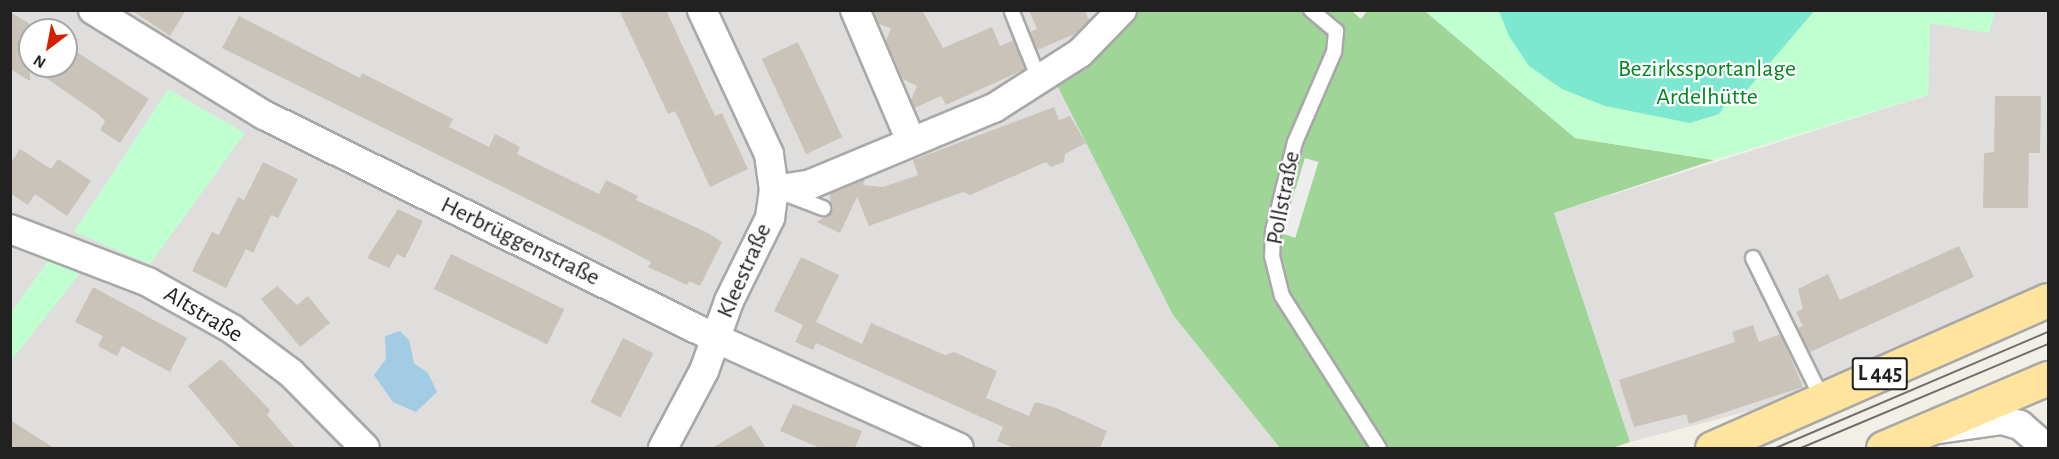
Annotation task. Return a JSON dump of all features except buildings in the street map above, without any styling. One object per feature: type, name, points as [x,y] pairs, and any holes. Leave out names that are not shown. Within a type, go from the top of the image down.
[{"type":"main road","name":"L 445","points":[[1712,448],[2049,300]]},
{"type":"main road","points":[[1883,448],[2049,378]]},
{"type":"street","name":"Herbrüggenstraße","points":[[93,10],[264,115],[717,339],[958,448]]},
{"type":"street","points":[[702,10],[769,154],[774,190]]},
{"type":"street","points":[[855,10],[910,141]]},
{"type":"street","name":"Kleestraße","points":[[663,448],[717,339],[729,301],[770,218],[774,190],[811,184],[994,108],[1080,53],[1122,10]]},
{"type":"street","name":"Altstraße","points":[[10,229],[139,278],[232,329],[291,373],[365,448]]},
{"type":"street","points":[[1928,430],[2002,420],[2020,425],[2046,448]]},
{"type":"lane","name":"Pollstraße","points":[[1311,10],[1336,31],[1334,52],[1295,142],[1273,231],[1272,256],[1282,296],[1379,448]]},
{"type":"lane","points":[[1012,12],[1039,79]]},
{"type":"lane","points":[[774,190],[823,208]]},
{"type":"lane","points":[[1753,258],[1823,400]]},
{"type":"shaded area","points":[[10,11],[1100,11],[1111,36],[1173,315],[1280,448],[11,448]]},
{"type":"shaded area","points":[[1995,11],[2048,11],[2048,290],[1815,394],[1630,442],[1554,213],[1928,95],[1930,23]]},
{"type":"shaded area","points":[[1305,158],[1318,162],[1295,238],[1282,234]]},
{"type":"green space","points":[[1351,10],[1361,19],[1367,11],[1425,11],[1575,138],[1714,160],[1554,213],[1630,442],[1612,448],[1280,448],[1173,315],[1052,75],[1111,36],[1100,11]]},
{"type":"green space","name":"Bezirkssportanlage Ardelhütte","points":[[1425,11],[1995,11],[1989,33],[1930,23],[1928,95],[1714,160],[1575,138]]},
{"type":"green space","points":[[1499,11],[1814,11],[1741,97],[1735,92],[1719,114],[1690,123],[1605,106],[1562,89],[1529,66],[1509,36]]},
{"type":"green space","points":[[168,89],[245,133],[150,264],[74,232]]},
{"type":"green space","points":[[49,260],[80,273],[11,361],[11,312]]},
{"type":"water","points":[[400,331],[409,340],[414,363],[428,373],[437,392],[416,412],[393,402],[374,375],[386,359],[385,336]]},
{"type":"tram line","points":[[1776,448],[2048,332]]},
{"type":"tram line","points":[[1801,448],[2048,344]]}]
